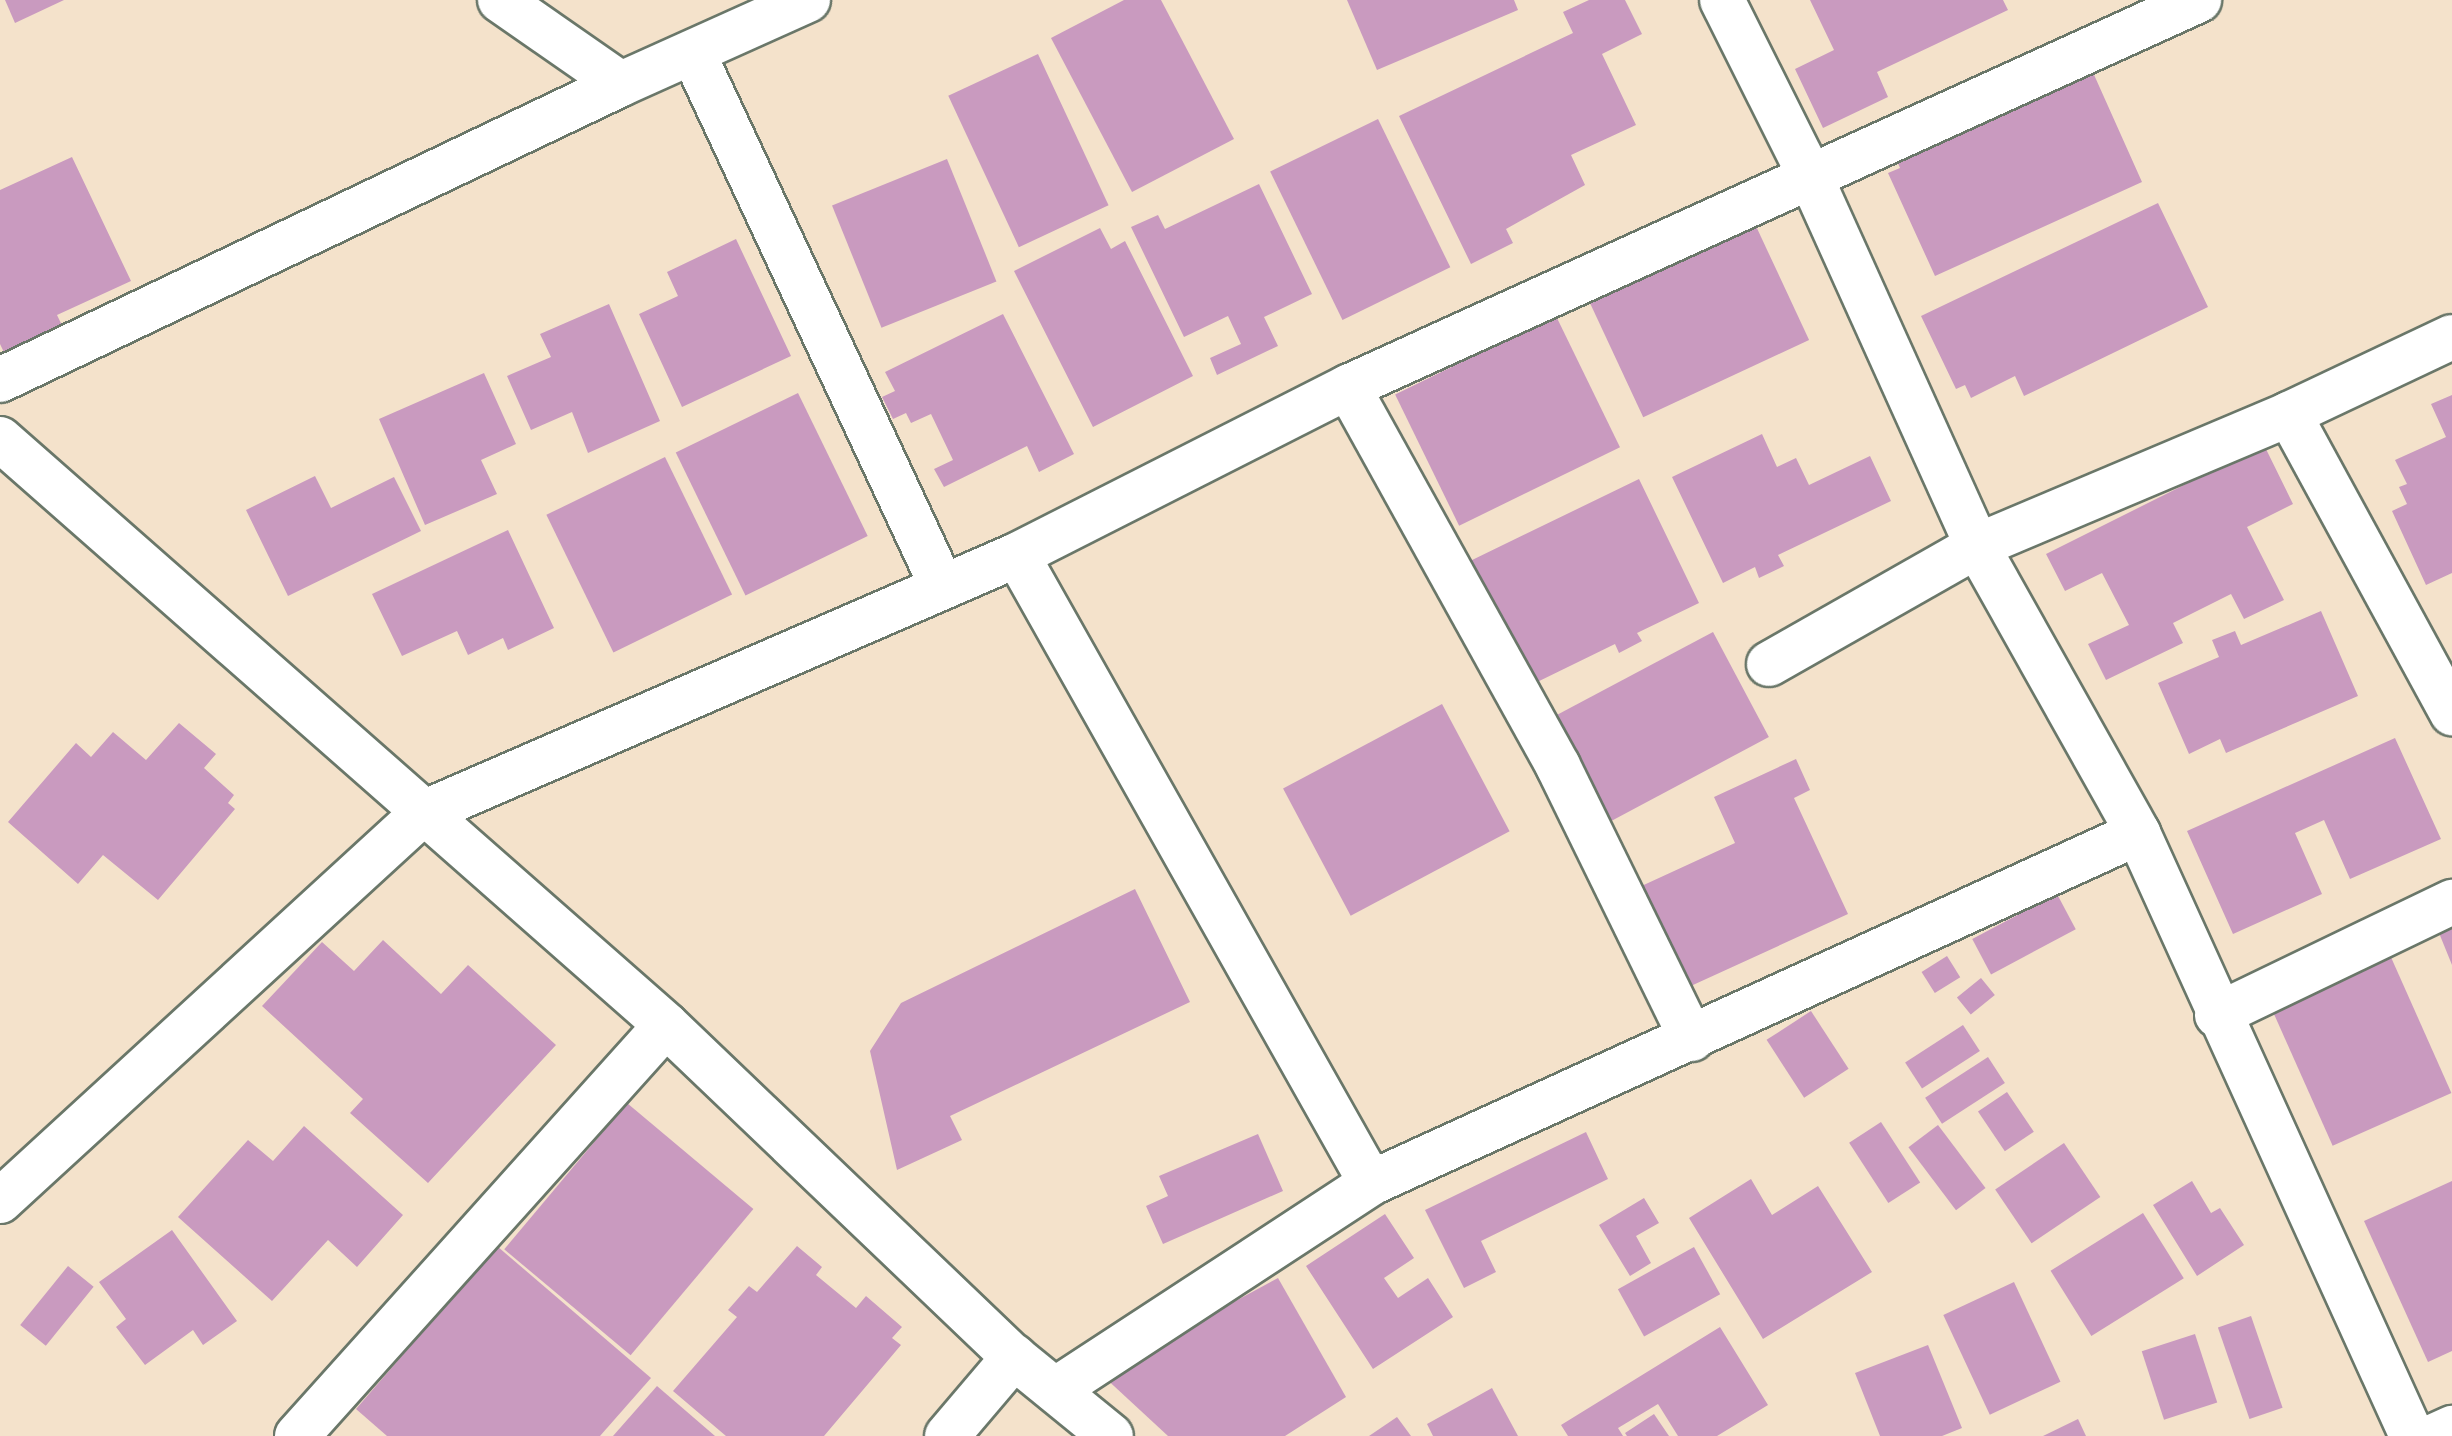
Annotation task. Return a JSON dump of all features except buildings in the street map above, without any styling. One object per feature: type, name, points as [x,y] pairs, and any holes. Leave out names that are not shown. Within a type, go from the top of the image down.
[{"type":"street","points":[[500,0],[621,84]]},
{"type":"street","points":[[0,380],[621,84],[694,55],[808,0]]},
{"type":"street","points":[[1722,0],[1812,180],[1977,546],[2138,833],[2217,1015],[2412,1436]]},
{"type":"street","points":[[0,1201],[423,813],[941,584],[1017,555],[1348,387],[1812,180],[2199,0]]},
{"type":"street","points":[[694,55],[941,584]]},
{"type":"street","points":[[1769,664],[1977,546],[2289,414],[2452,337]]},
{"type":"street","points":[[1348,387],[1558,766],[1692,1039]]},
{"type":"street","points":[[2289,414],[2452,713]]},
{"type":"street","points":[[0,439],[666,1025],[1014,1357],[1111,1436]]},
{"type":"street","points":[[1017,555],[1371,1183]]},
{"type":"street","points":[[1055,1390],[1371,1183],[2138,833]]},
{"type":"street","points":[[2217,1015],[2452,902]]},
{"type":"street","points":[[297,1436],[666,1025]]},
{"type":"street","points":[[947,1436],[1014,1357]]},
{"type":"street","points":[[2434,1436],[2452,1428]]}]
